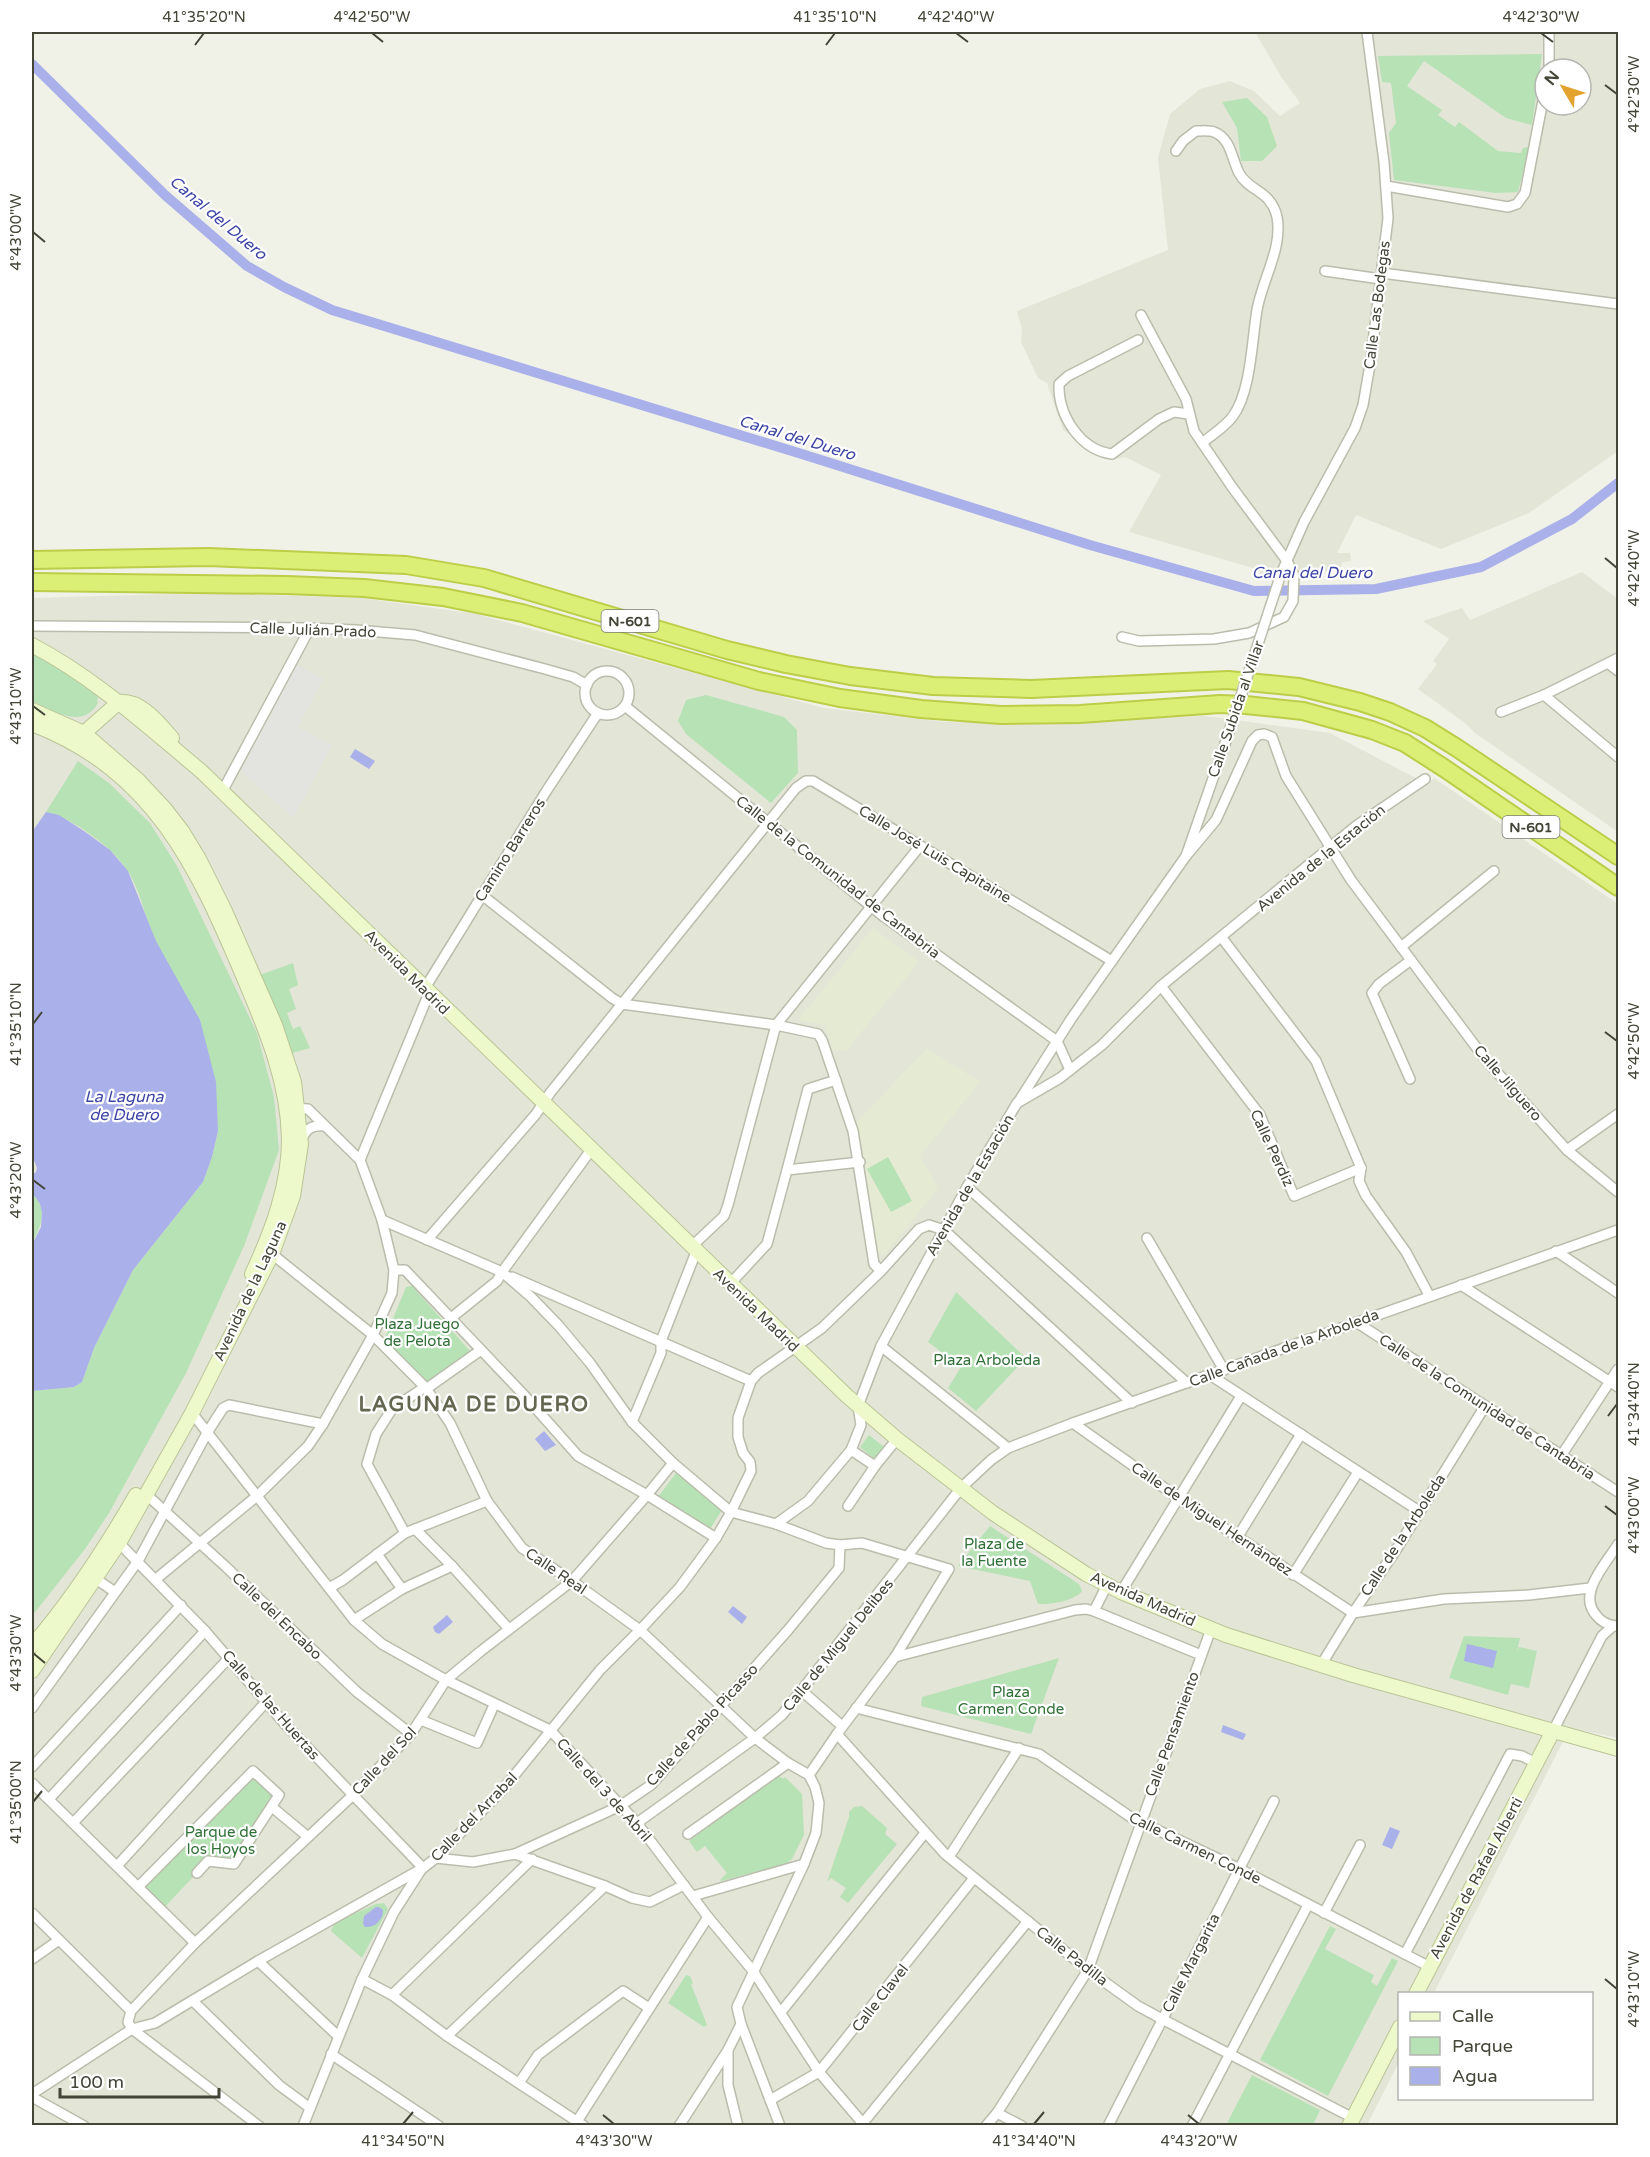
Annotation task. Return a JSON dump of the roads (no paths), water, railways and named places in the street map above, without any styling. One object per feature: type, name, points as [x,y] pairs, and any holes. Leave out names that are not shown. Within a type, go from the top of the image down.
[{"type":"highway","name":"N-601","points":[[32,560],[208,557],[406,565],[484,578],[727,650],[786,664],[850,676],[933,686],[1031,689],[1139,686],[1228,680],[1299,687],[1360,702],[1390,712],[1425,728],[1618,856]]},
{"type":"highway","name":"N-601","points":[[32,582],[286,585],[364,588],[443,597],[522,612],[759,681],[840,699],[921,709],[1001,715],[1080,714],[1238,705],[1303,711],[1372,730],[1405,743],[1618,887]]},
{"type":"street","name":"Calle Las Bodegas","points":[[1287,561],[1304,522],[1346,447],[1363,405],[1388,218],[1367,32]]},
{"type":"street","points":[[1549,32],[1549,57]]},
{"type":"street","points":[[1386,186],[1508,207],[1517,204],[1525,193],[1540,117]]},
{"type":"street","points":[[1176,151],[1183,141],[1196,131],[1215,132],[1228,144],[1241,177],[1269,199],[1276,216],[1278,235],[1261,290],[1253,350],[1241,401],[1233,416],[1202,443]]},
{"type":"street","points":[[1325,271],[1618,304]]},
{"type":"street","points":[[1122,637],[1139,641],[1171,641],[1214,639],[1249,633],[1284,617],[1293,601],[1294,575],[1287,561],[1194,431],[1186,399],[1141,315]]},
{"type":"street","points":[[1138,340],[1068,376],[1059,384],[1058,394],[1073,430],[1103,453],[1112,454],[1159,419],[1174,412],[1189,414]]},
{"type":"street","name":"Calle Subida al Villar","points":[[1186,856],[1287,561]]},
{"type":"street","name":"Calle Julián Prado","points":[[32,626],[310,628],[424,637],[573,677],[587,685]]},
{"type":"street","points":[[222,792],[310,628]]},
{"type":"street","points":[[32,645],[63,662],[119,702],[84,733],[68,740]]},
{"type":"street","points":[[1501,712],[1544,695],[1618,658]]},
{"type":"street","points":[[1609,664],[1618,671]]},
{"type":"street","points":[[602,671],[616,673],[622,677],[629,688],[625,706],[613,715],[592,710],[585,698],[590,678],[602,671]]},
{"type":"street","points":[[1544,695],[1618,757]]},
{"type":"street","name":"Avenida Madrid","points":[[119,702],[133,703],[155,719],[222,792],[858,1407],[961,1488],[1030,1538],[1107,1586],[1211,1629],[1321,1665],[1618,1749]]},
{"type":"street","name":"Calle de la Comunidad de Cantabria","points":[[625,706],[870,907],[1057,1041]]},
{"type":"street","name":"Avenida de la Laguna","points":[[32,710],[84,733],[138,780],[165,809],[199,859],[225,911],[274,1025],[294,1082],[288,1160],[280,1203],[254,1272],[123,1519],[99,1558],[32,1646]]},
{"type":"street","name":"Camino Barreros","points":[[360,1160],[427,991],[482,895],[585,729],[598,713]]},
{"type":"street","name":"Avenida de la Laguna","points":[[32,724],[68,740],[114,771],[142,798],[181,847],[219,920],[266,1029],[301,1141],[293,1196],[272,1254],[192,1413],[119,1543],[32,1671]]},
{"type":"street","name":"Calle Jilguero","points":[[1258,735],[1264,734],[1272,737],[1286,776],[1330,849],[1485,1059],[1567,1150],[1618,1192]]},
{"type":"street","name":"Calle Subida al Villar","points":[[1017,1103],[1112,961],[1186,856],[1216,820],[1252,741],[1258,735]]},
{"type":"street","name":"Avenida de la Estación","points":[[776,1524],[808,1500],[851,1450],[861,1425],[858,1407],[881,1346],[966,1187],[1017,1103],[1060,1078],[1102,1045],[1161,986],[1356,826],[1425,779]]},
{"type":"street","name":"Calle José Luis Capitaine","points":[[427,1240],[536,1114],[550,1093],[801,783],[813,781],[1112,961]]},
{"type":"street","points":[[632,1422],[661,1353],[661,1341],[694,1249],[724,1216],[728,1205],[776,1025],[920,846]]},
{"type":"street","points":[[1401,947],[1494,871]]},
{"type":"street","points":[[482,895],[622,1004],[776,1025],[818,1034],[853,1131],[860,1162],[874,1264],[881,1271]]},
{"type":"street","points":[[1222,938],[1316,1061],[1361,1168],[1359,1181],[1366,1196],[1406,1252],[1429,1295]]},
{"type":"street","points":[[1410,1079],[1372,993],[1379,984],[1412,960]]},
{"type":"street","name":"Calle Perdíz","points":[[1161,986],[1260,1115],[1294,1196],[1361,1168]]},
{"type":"street","points":[[1057,1041],[1070,1070]]},
{"type":"street","points":[[730,1284],[767,1244],[808,1089],[836,1080]]},
{"type":"street","points":[[156,1579],[257,1496],[308,1446],[323,1424],[373,1335],[392,1293],[393,1270],[382,1220],[360,1160],[308,1109],[292,1108]]},
{"type":"street","points":[[1567,1150],[1618,1114]]},
{"type":"street","points":[[301,1141],[304,1132],[314,1125],[325,1126]]},
{"type":"street","points":[[451,1318],[497,1281],[591,1150]]},
{"type":"street","points":[[787,1170],[860,1162]]},
{"type":"street","points":[[966,1187],[1187,1383]]},
{"type":"street","points":[[382,1220],[751,1381],[758,1373],[822,1328],[881,1271],[919,1229],[929,1225],[944,1230],[1132,1403]]},
{"type":"street","name":"Calle Cañada de la Arboleda","points":[[961,1488],[991,1460],[1008,1448],[1429,1295],[1618,1230]]},
{"type":"street","points":[[1147,1238],[1224,1370]]},
{"type":"street","points":[[1556,1251],[1618,1293]]},
{"type":"street","name":"Calle Real","points":[[272,1254],[373,1335],[426,1388],[450,1423],[487,1501],[522,1548],[640,1630],[755,1738],[788,1763],[809,1775]]},
{"type":"street","points":[[393,1270],[405,1270],[578,1456],[716,1538]]},
{"type":"street","points":[[502,1272],[531,1298],[590,1362],[632,1422],[674,1463],[731,1512],[776,1524],[826,1543],[840,1545],[862,1543],[949,1569],[895,1657],[809,1775],[819,1803],[816,1833],[804,1864],[737,2007],[741,2024],[780,2126]]},
{"type":"street","points":[[1461,1285],[1614,1385]]},
{"type":"street","points":[[531,1298],[537,1288]]},
{"type":"street","name":"Calle de la Comunidad de Cantabria","points":[[1356,1322],[1618,1492]]},
{"type":"street","points":[[881,1346],[1008,1448]]},
{"type":"street","points":[[405,1533],[367,1464],[376,1434],[392,1409],[481,1350]]},
{"type":"street","points":[[1562,1456],[1614,1385],[1618,1369]]},
{"type":"street","points":[[1210,1375],[1419,1511]]},
{"type":"street","name":"Calle del Arrabal","points":[[32,2095],[132,2029],[155,2023],[258,1961],[389,1888],[436,1858],[504,1788],[600,1670],[680,1587],[716,1538],[751,1471],[750,1462],[742,1453],[738,1437],[738,1418],[751,1381]]},
{"type":"street","points":[[1121,1592],[1241,1396]]},
{"type":"street","points":[[32,1708],[138,1561],[207,1433],[223,1408],[230,1405],[323,1424]]},
{"type":"street","name":"Calle de la Arboleda","points":[[1321,1665],[1485,1406]]},
{"type":"street","name":"Calle del 3 de Abril","points":[[192,1413],[354,1620],[382,1644],[446,1680],[550,1730],[637,1823],[708,1917],[753,1971],[819,2072],[864,2124]]},
{"type":"street","name":"Calle de Miguel Hernández","points":[[1073,1423],[1179,1500],[1353,1613]]},
{"type":"street","points":[[1238,1538],[1301,1434]]},
{"type":"street","points":[[848,1506],[875,1466],[897,1439]]},
{"type":"street","points":[[851,1450],[875,1466]]},
{"type":"street","name":"Calle del Sol","points":[[131,2011],[195,1943],[353,1795],[411,1734],[446,1680],[572,1581],[674,1463]]},
{"type":"street","points":[[1293,1575],[1358,1472]]},
{"type":"street","name":"Calle de Miguel Delibes","points":[[637,1823],[755,1738],[782,1715],[961,1488]]},
{"type":"street","name":"Calle del Encabo","points":[[147,1495],[357,1692],[411,1734]]},
{"type":"street","points":[[329,1588],[405,1533],[487,1501]]},
{"type":"street","points":[[415,1528],[509,1629]]},
{"type":"street","name":"Calle de las Huertas","points":[[119,1543],[205,1630],[266,1702],[423,1868]]},
{"type":"street","points":[[1616,1626],[1602,1622],[1593,1612],[1590,1592],[1618,1544]]},
{"type":"street","name":"Calle de Pablo Picasso","points":[[515,1854],[620,1806],[651,1785],[789,1630],[839,1568],[840,1545]]},
{"type":"street","points":[[377,1554],[402,1589]]},
{"type":"street","points":[[354,1620],[402,1589],[452,1566]]},
{"type":"street","points":[[96,1579],[115,1592]]},
{"type":"street","points":[[1094,1611],[1107,1586]]},
{"type":"street","points":[[1353,1613],[1444,1599],[1590,1592]]},
{"type":"street","points":[[32,1767],[181,1605]]},
{"type":"street","points":[[895,1657],[1086,1609],[1201,1655]]},
{"type":"street","points":[[1602,1622],[1602,1636]]},
{"type":"street","points":[[1553,1731],[1602,1636],[1616,1626]]},
{"type":"street","name":"Calle Pensamiento","points":[[986,2126],[997,2113],[1088,1970],[1211,1629]]},
{"type":"street","points":[[49,1799],[205,1630]]},
{"type":"street","points":[[73,1823],[229,1658]]},
{"type":"street","name":"Calle Padilla","points":[[802,1691],[840,1730],[925,1833],[949,1857],[1088,1970],[1138,2006],[1351,2122]]},
{"type":"street","points":[[117,1866],[266,1702]]},
{"type":"street","points":[[421,1720],[477,1743],[494,1705]]},
{"type":"street","name":"Calle Carmen Conde","points":[[856,1708],[1039,1754],[1140,1822],[1240,1869],[1430,1967]]},
{"type":"street","name":"Avenida de Rafael Alberti","points":[[1417,1992],[1553,1731]]},
{"type":"street","points":[[949,1857],[1019,1748]]},
{"type":"street","name":"Avenida de Rafael Alberti","points":[[1405,1954],[1510,1754],[1522,1756],[1536,1763]]},
{"type":"street","points":[[688,1834],[788,1763]]},
{"type":"street","points":[[138,1887],[253,1771],[279,1795],[234,1864],[208,1861],[197,1873]]},
{"type":"street","points":[[32,1783],[195,1943]]},
{"type":"street","name":"Calle Margarita","points":[[1108,2126],[1274,1801]]},
{"type":"street","points":[[272,1807],[308,1837]]},
{"type":"street","points":[[781,2012],[925,1833]]},
{"type":"street","points":[[1324,1913],[1360,1845]]},
{"type":"street","points":[[436,1858],[474,1862],[515,1854],[632,1898],[650,1902],[684,1885]]},
{"type":"street","points":[[392,1995],[532,1859]]},
{"type":"street","points":[[693,1896],[804,1864]]},
{"type":"street","points":[[303,2126],[363,1979],[398,1905],[423,1868]]},
{"type":"street","name":"Calle Clavel","points":[[770,2100],[819,2072],[974,1878]]},
{"type":"street","points":[[447,2036],[605,1886]]},
{"type":"street","points":[[389,1888],[398,1905]]},
{"type":"street","points":[[1192,2126],[1308,1905]]},
{"type":"street","points":[[32,1913],[131,2011],[128,2022],[132,2029],[259,2126]]},
{"type":"street","points":[[363,1979],[392,1995],[447,2036],[578,2124],[708,1917]]},
{"type":"street","points":[[864,2124],[1028,1922]]},
{"type":"street","points":[[32,1959],[59,1940]]},
{"type":"street","points":[[258,1961],[338,2036]]},
{"type":"street","points":[[519,2083],[538,2055],[623,1991],[649,2008]]},
{"type":"street","points":[[193,2001],[279,2085],[310,2108]]},
{"type":"street","points":[[679,2126],[728,2050],[741,2024]]},
{"type":"street","points":[[1351,2122],[1398,2031]]},
{"type":"street","points":[[728,2050],[728,2085],[738,2126]]},
{"type":"street","points":[[331,2054],[439,2126]]},
{"type":"street","points":[[32,2095],[84,2126]]},
{"type":"street","points":[[997,2113],[1022,2126]]},
{"type":"water","points":[[355,749],[375,761],[369,769],[350,757]]},
{"type":"water","name":"La Laguna de Duero","points":[[46,812],[59,815],[84,831],[110,850],[128,871],[156,941],[200,1020],[216,1082],[218,1131],[203,1182],[133,1270],[94,1348],[82,1382],[74,1387],[32,1391],[32,1245],[41,1227],[42,1213],[40,1204],[32,1192],[32,1175],[37,1168],[32,1155],[32,832]]},
{"type":"water","points":[[544,1431],[556,1445],[545,1451],[535,1439]]},
{"type":"water","points":[[733,1606],[747,1617],[742,1624],[728,1612]]},
{"type":"water","points":[[447,1615],[453,1622],[439,1634],[435,1632],[433,1627]]},
{"type":"water","points":[[1467,1644],[1497,1651],[1493,1668],[1464,1661]]},
{"type":"water","points":[[1223,1725],[1246,1734],[1243,1740],[1221,1732]]},
{"type":"water","points":[[1390,1827],[1400,1831],[1392,1849],[1382,1845]]},
{"type":"water","points":[[376,1907],[383,1910],[380,1920],[375,1925],[365,1927],[364,1916]]},
{"type":"waterway","name":"Canal del Duero","points":[[32,64],[165,195],[247,266],[332,310],[1090,545],[1254,591],[1376,589],[1481,567],[1572,519],[1618,483]]},
{"type":"district","name":"LAGUNA DE DUERO","points":[[474,1404]]},
{"type":"park label","name":"Plaza Juego de Pelota","points":[[417,1332]]},
{"type":"park label","name":"Plaza Arboleda","points":[[987,1360]]},
{"type":"park label","name":"Plaza de la Fuente","points":[[994,1552]]},
{"type":"park label","name":"Plaza Carmen Conde","points":[[1011,1700]]},
{"type":"park label","name":"Parque de los Hoyos","points":[[221,1840]]}]
